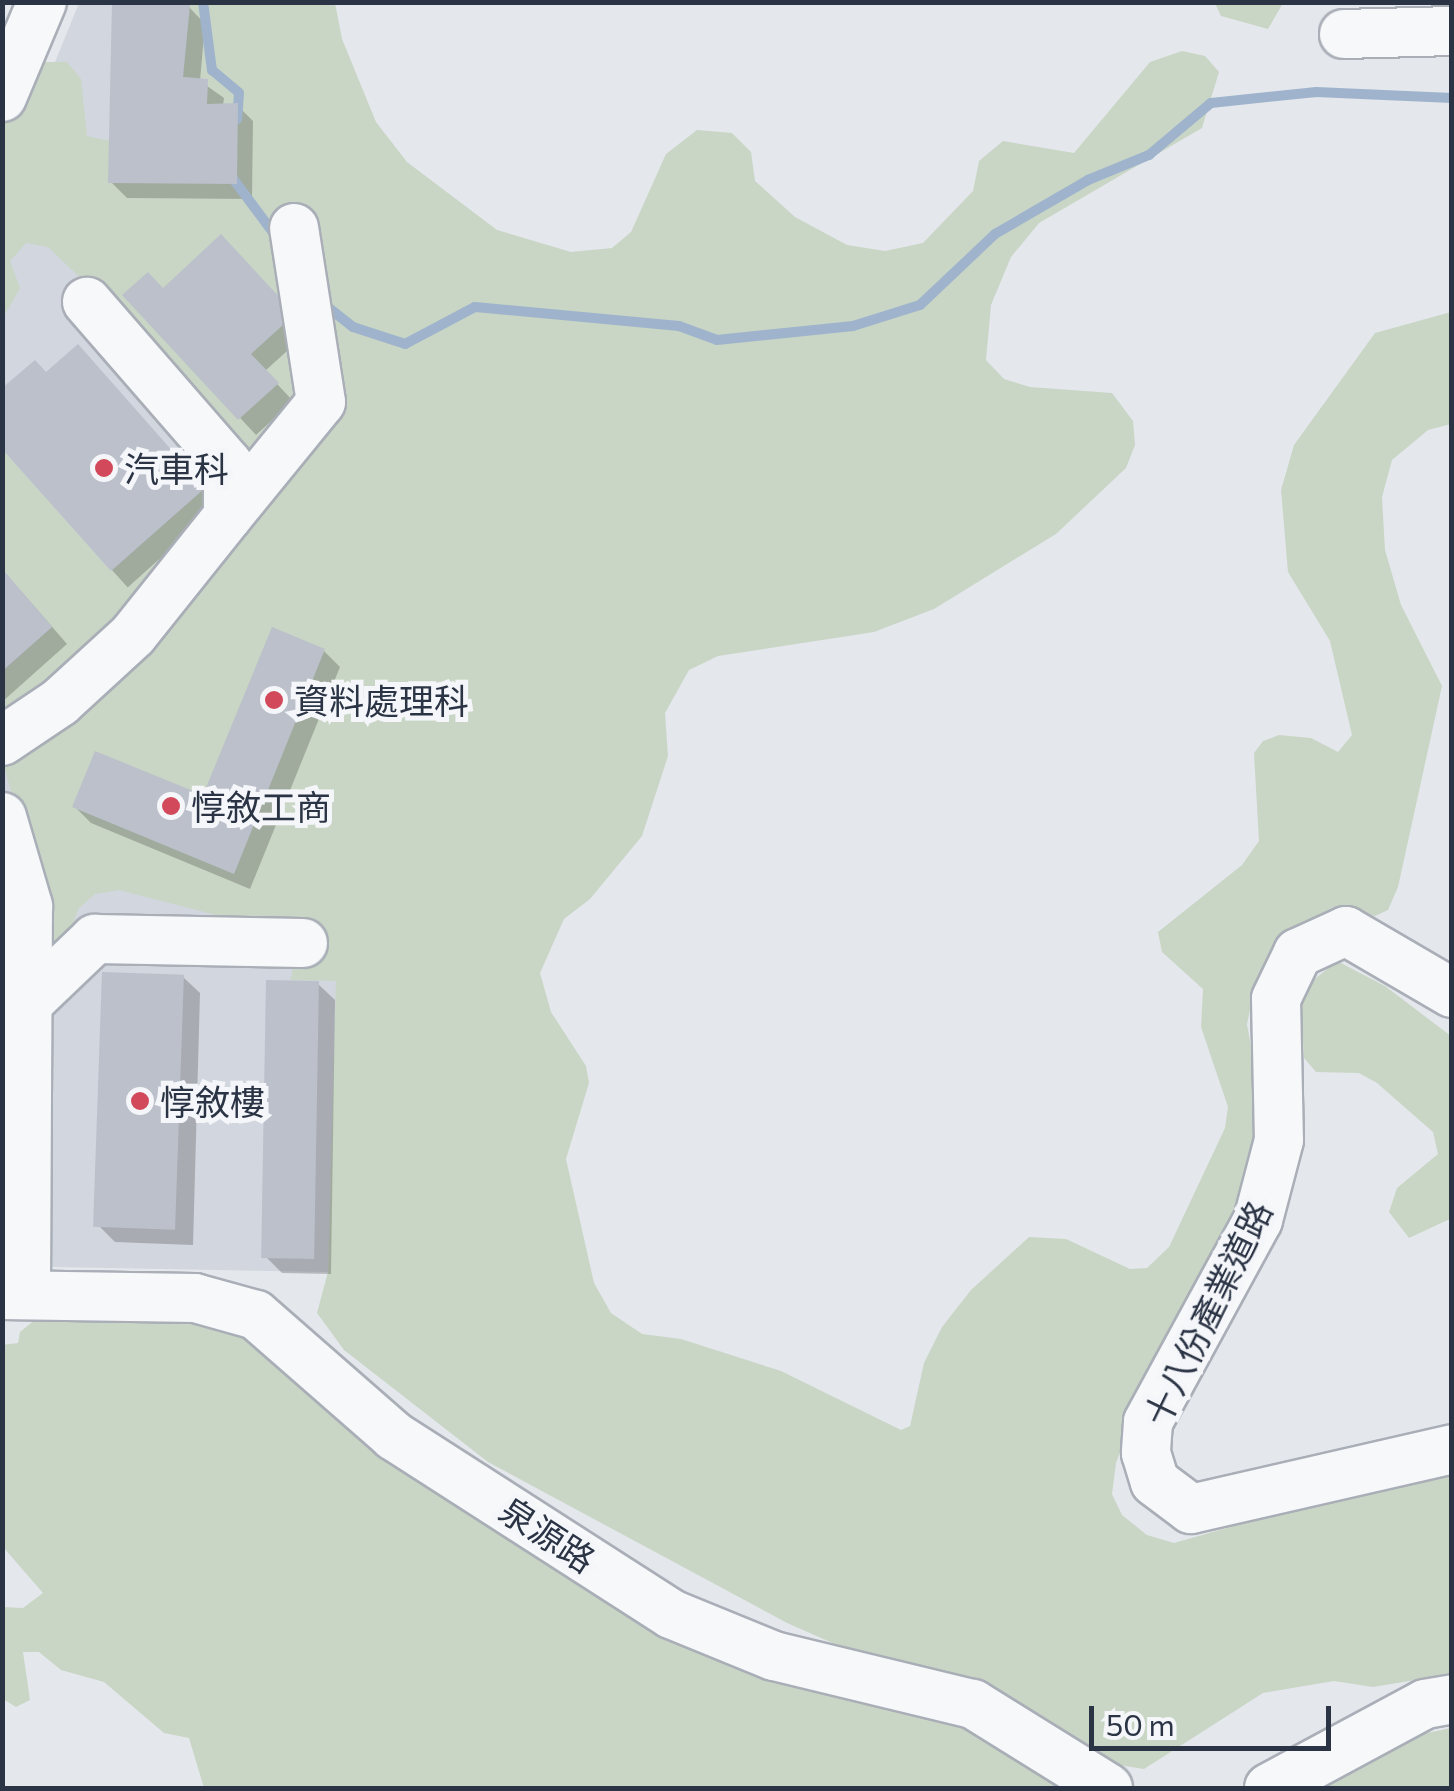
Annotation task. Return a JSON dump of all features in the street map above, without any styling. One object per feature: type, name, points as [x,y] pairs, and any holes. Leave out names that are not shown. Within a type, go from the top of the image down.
[{"type":"street","points":[[2,97],[42,2]]},
{"type":"street","points":[[1344,34],[1452,31]]},
{"type":"street","points":[[2,741],[60,702],[133,635],[320,402],[294,228]]},
{"type":"street","points":[[87,302],[228,464],[228,516]]},
{"type":"street","points":[[5,838],[28,906],[28,1003],[14,1294]]},
{"type":"street","name":"十八份產業道路","points":[[1452,993],[1346,931],[1298,953],[1276,999],[1279,1140],[1258,1220],[1148,1422],[1146,1453],[1155,1482],[1190,1509],[1452,1449]]},
{"type":"street","points":[[28,1003],[96,939],[302,943]]},
{"type":"street","name":"泉源路","points":[[14,1294],[195,1298],[256,1315],[394,1436],[671,1614],[774,1656],[973,1704],[1108,1788]]},
{"type":"street","points":[[1269,1788],[1425,1704],[1452,1699]]},
{"type":"shaded area","name":"惇敘工商","points":[[79,3],[294,3],[337,981],[328,1272],[3,1266],[3,165],[23,141]]},
{"type":"green space","points":[[190,3],[335,3],[342,39],[376,122],[407,162],[497,230],[571,252],[612,248],[631,232],[666,154],[697,130],[732,133],[751,152],[755,181],[795,217],[847,245],[885,251],[923,243],[973,191],[979,161],[1003,141],[1074,153],[1150,62],[1182,51],[1205,56],[1219,72],[1202,128],[1039,223],[1011,257],[991,305],[986,360],[1004,379],[1030,387],[1112,393],[1133,421],[1135,445],[1126,468],[1056,534],[934,609],[874,632],[718,656],[689,670],[665,713],[668,756],[642,836],[590,899],[564,919],[540,973],[551,1012],[586,1066],[589,1083],[566,1159],[594,1283],[611,1313],[642,1334],[681,1339],[781,1371],[901,1430],[910,1426],[924,1363],[942,1327],[971,1290],[1029,1237],[1066,1239],[1130,1269],[1147,1268],[1169,1247],[1225,1128],[1228,1107],[1201,1027],[1203,989],[1162,952],[1158,932],[1242,865],[1259,841],[1254,753],[1263,741],[1279,735],[1311,738],[1338,752],[1352,735],[1330,641],[1288,572],[1281,490],[1294,445],[1375,333],[1451,312],[1451,424],[1428,430],[1392,460],[1382,497],[1385,550],[1401,605],[1442,686],[1398,887],[1388,910],[1375,916],[1333,907],[1271,953],[1255,987],[1247,1024],[1266,1135],[1236,1220],[1145,1388],[1116,1463],[1112,1494],[1122,1515],[1147,1535],[1174,1543],[1451,1464],[1451,1674],[1373,1687],[1334,1681],[1263,1693],[1144,1769],[1106,1763],[787,1623],[488,1462],[344,1350],[317,1313],[328,1272],[336,981],[291,980],[295,955],[243,922],[119,890],[95,894],[79,908],[57,962],[3,922],[18,814],[3,764],[3,671],[52,627],[3,569],[2,449],[111,571],[205,488],[221,423],[171,364],[48,247],[26,243],[10,261],[20,288],[3,318],[3,114],[41,62],[67,62],[81,79],[87,136],[110,141],[207,104],[208,79],[183,77]]},
{"type":"green space","points":[[1215,3],[1283,3],[1268,29],[1221,16]]},
{"type":"green space","points":[[1337,961],[1385,986],[1451,1036],[1452,1218],[1409,1238],[1389,1212],[1397,1188],[1438,1154],[1433,1132],[1377,1083],[1359,1073],[1316,1072],[1304,1058],[1300,991]]},
{"type":"green space","points":[[41,1315],[197,1316],[255,1337],[572,1571],[933,1707],[1072,1788],[204,1788],[189,1738],[164,1733],[104,1682],[61,1670],[39,1652],[23,1652],[30,1700],[16,1707],[3,1699],[3,1607],[23,1608],[43,1593],[3,1547],[2,1345],[18,1343],[20,1332]]},
{"type":"green space","points":[[1451,1728],[1451,1788],[1295,1788],[1398,1739]]},
{"type":"building","points":[[112,2],[190,5],[183,77],[208,79],[207,104],[238,103],[237,184],[108,183]]},
{"type":"building","points":[[221,234],[295,314],[251,354],[279,383],[238,420],[122,295],[148,272],[163,288]]},
{"type":"building","name":"汽車科","points":[[78,344],[205,488],[111,571],[2,449],[2,388],[35,360],[46,372]]},
{"type":"building","points":[[2,569],[52,627],[2,671]]},
{"type":"building","name":"資料處理科","points":[[272,627],[325,649],[234,874],[72,807],[95,751],[203,795]]},
{"type":"building","name":"惇敘樓","points":[[102,972],[184,975],[175,1230],[93,1227]]},
{"type":"building","points":[[266,980],[319,981],[314,1259],[261,1258]]},
{"type":"waterway","points":[[203,2],[212,70],[239,93],[237,119]]},
{"type":"waterway","points":[[320,301],[353,327],[405,344],[475,307],[679,326],[717,340],[853,326],[920,305],[995,234],[1088,180],[1149,155],[1211,103],[1316,92],[1452,98]]},
{"type":"waterway","points":[[231,176],[277,238]]},
{"type":"place","name":"汽車科","points":[[104,468]]},
{"type":"place","name":"資料處理科","points":[[274,700]]},
{"type":"place","name":"惇敘工商","points":[[171,806]]},
{"type":"place","name":"惇敘樓","points":[[140,1101]]}]
